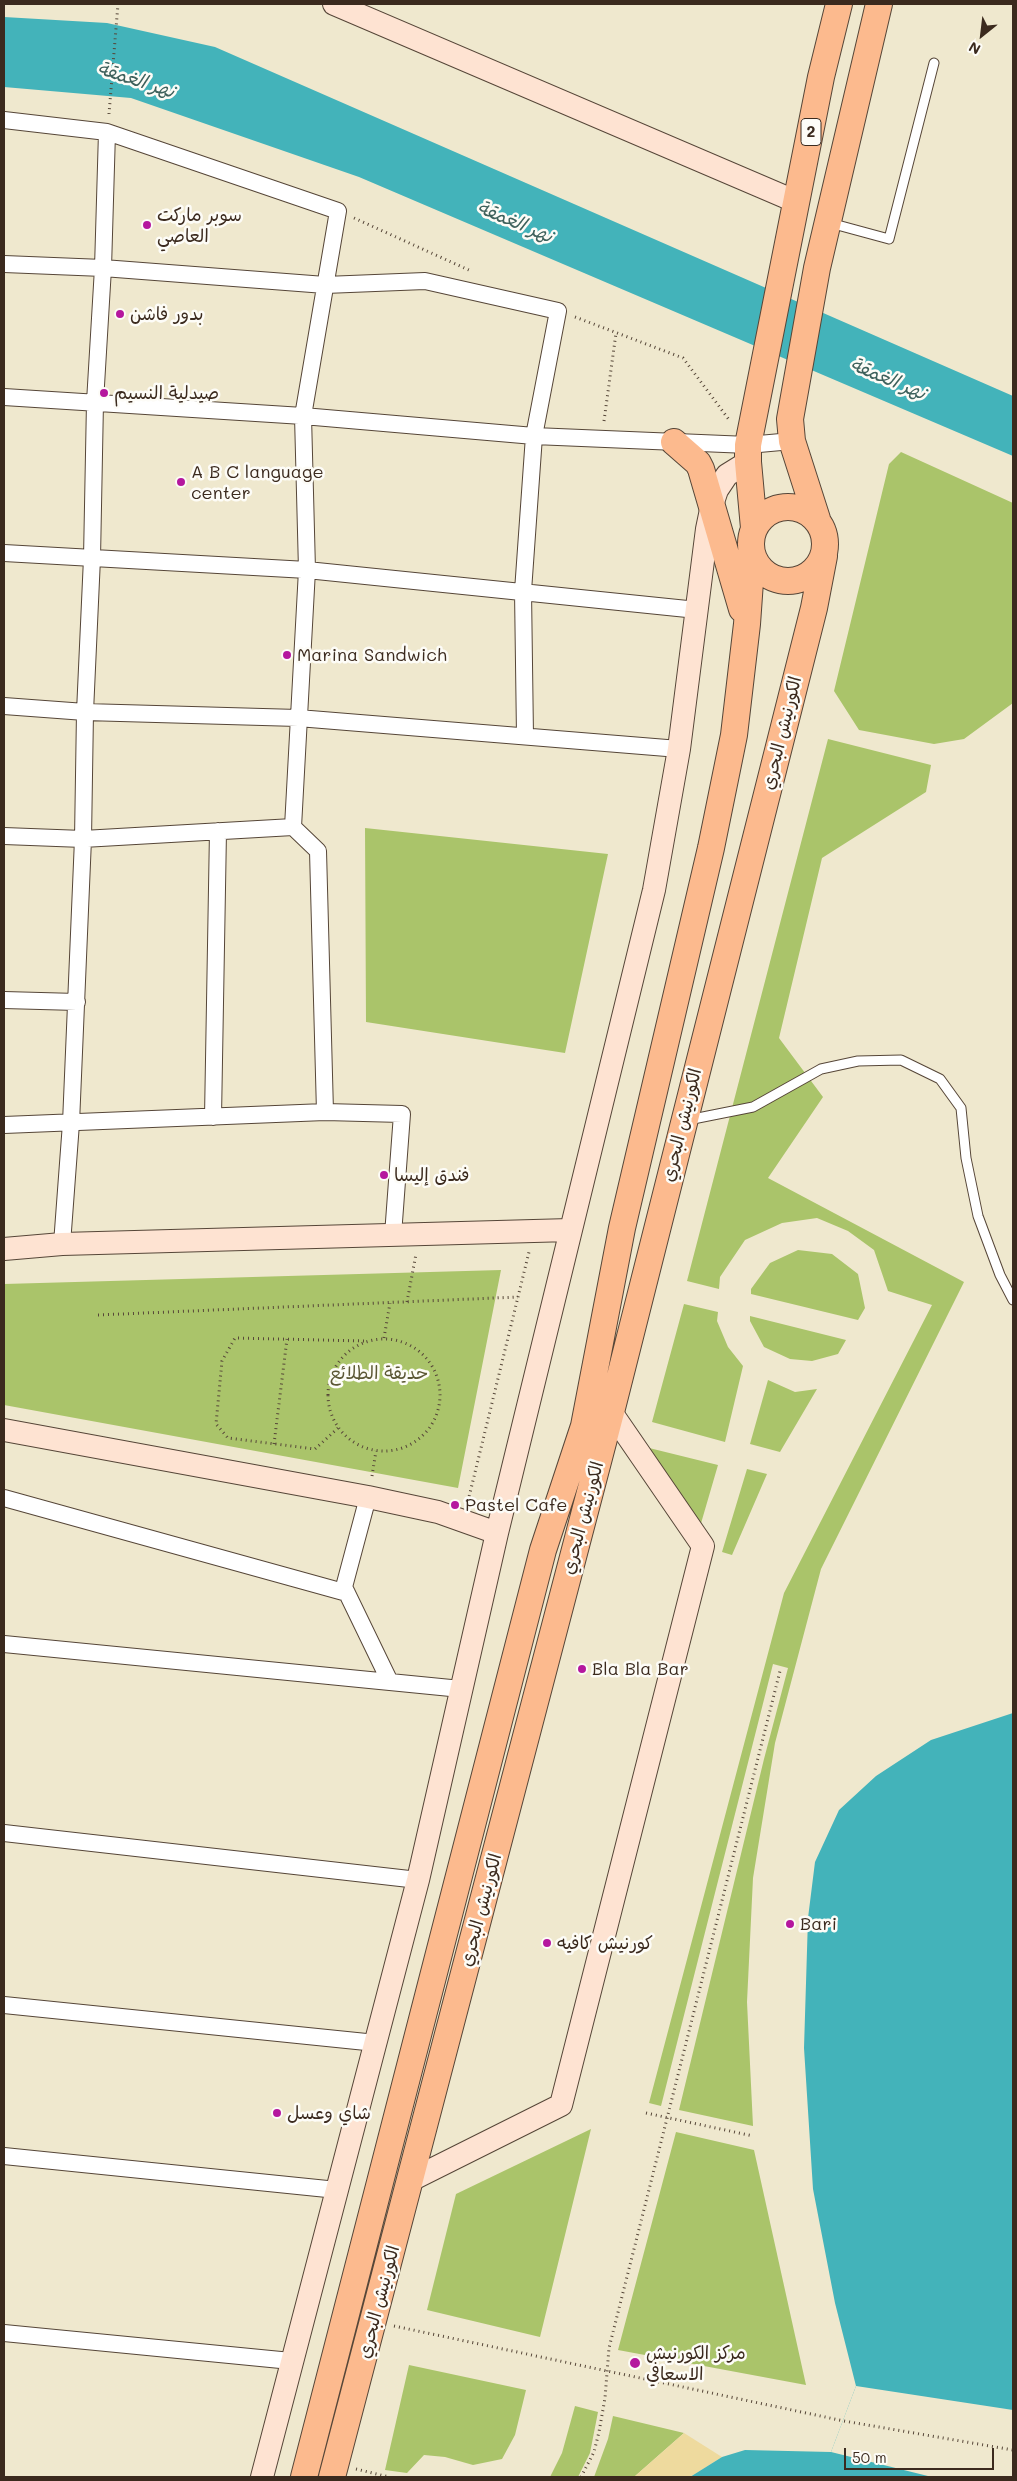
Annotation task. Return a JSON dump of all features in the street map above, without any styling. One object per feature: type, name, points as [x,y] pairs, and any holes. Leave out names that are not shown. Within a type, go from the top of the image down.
[{"type":"main road","name":"2","points":[[797,202],[839,4]]},
{"type":"main road","points":[[817,519],[805,510],[791,506],[776,508],[763,516],[753,540],[758,565],[768,575],[787,580],[807,576],[817,568],[824,556],[826,543],[823,530],[817,519],[791,430],[816,268],[879,4]]},
{"type":"main road","name":"الكورنيش البحري","points":[[304,2477],[544,1550],[584,1426],[622,1228],[711,848],[734,735],[747,624],[753,540],[748,454],[784,260],[797,202]]},
{"type":"main road","points":[[674,442],[702,469],[747,624]]},
{"type":"main road","name":"الكورنيش البحري","points":[[334,2471],[611,1412],[814,608],[824,556]]},
{"type":"street","points":[[334,4],[797,202]]},
{"type":"street","points":[[4,120],[107,132],[338,210],[303,416],[307,570],[293,827],[318,852],[325,1112]]},
{"type":"street","points":[[62,1244],[77,1002],[83,839],[85,712],[92,558],[95,402],[103,268],[107,132]]},
{"type":"street","points":[[4,264],[103,268],[325,285],[425,281],[558,311],[534,436],[523,591],[525,736]]},
{"type":"street","points":[[4,397],[303,416],[534,436],[674,442],[748,454]]},
{"type":"street","points":[[262,2477],[418,1880],[496,1533],[654,890],[679,750],[707,529],[712,505],[727,475],[748,454],[791,430]]},
{"type":"street","points":[[4,553],[307,570],[697,610]]},
{"type":"street","points":[[4,706],[85,712],[298,718],[679,750]]},
{"type":"street","points":[[4,836],[83,839],[293,827]]},
{"type":"street","points":[[213,1117],[218,831]]},
{"type":"street","points":[[4,1000],[77,1002]]},
{"type":"street","points":[[4,1125],[325,1112],[402,1114],[393,1235]]},
{"type":"street","points":[[4,1249],[62,1244],[570,1230]]},
{"type":"street","points":[[411,2180],[561,2105],[703,1546],[611,1412]]},
{"type":"street","points":[[4,1430],[368,1497],[438,1512],[496,1533]]},
{"type":"street","points":[[368,1497],[344,1587],[390,1682]]},
{"type":"street","points":[[4,1498],[347,1594]]},
{"type":"street","points":[[4,1644],[461,1689]]},
{"type":"street","points":[[4,1833],[418,1880]]},
{"type":"street","points":[[4,2005],[376,2043]]},
{"type":"street","points":[[4,2156],[338,2190]]},
{"type":"street","points":[[4,2333],[291,2361]]},
{"type":"lane","points":[[827,222],[889,239],[934,63]]},
{"type":"lane","points":[[683,1121],[753,1107],[821,1070],[858,1061],[901,1060],[940,1079],[961,1108],[966,1158],[978,1216],[1000,1275],[1013,1300]]},
{"type":"path","points":[[107,132],[118,4]]},
{"type":"path","points":[[601,439],[616,333]]},
{"type":"path","points":[[463,1521],[535,1231]]},
{"type":"path","points":[[407,1302],[420,1234]]},
{"type":"path","points":[[98,1315],[518,1297]]},
{"type":"path","points":[[384,1338],[390,1303]]},
{"type":"path","points":[[338,1428],[315,1449],[228,1438],[216,1424],[222,1361],[234,1338],[365,1341],[384,1338],[402,1342],[418,1350],[431,1364],[439,1381],[440,1399],[436,1418],[426,1433],[412,1445],[395,1451],[376,1452],[358,1446],[338,1428],[332,1419],[327,1400],[328,1381],[336,1364],[349,1350],[365,1341]]},
{"type":"path","points":[[274,1444],[287,1339]]},
{"type":"path","points":[[368,1497],[376,1452]]},
{"type":"path","points":[[581,2477],[594,2452],[599,2432],[609,2348],[780,1671]]},
{"type":"path","points":[[646,2112],[753,2136]]},
{"type":"path","points":[[374,2322],[844,2421],[1013,2450]]},
{"type":"path","points":[[334,2471],[389,2477]]},
{"type":"green space","points":[[901,452],[1013,503],[1013,703],[964,739],[934,744],[859,730],[834,691],[889,464]]},
{"type":"green space","points":[[828,739],[931,765],[926,792],[822,858],[779,1038],[823,1097],[768,1178],[964,1282],[821,1569],[775,1743],[753,1878],[747,2002],[753,2126],[679,2110],[764,1759],[788,1668],[773,1664],[661,2106],[649,2103],[784,1593],[932,1305],[888,1291],[874,1250],[848,1231],[817,1218],[782,1223],[745,1240],[720,1277],[719,1289],[687,1281]]},
{"type":"green space","points":[[365,828],[608,854],[565,1053],[366,1022]]},
{"type":"green space","points":[[798,1250],[832,1254],[858,1274],[865,1308],[858,1320],[751,1294],[751,1289],[770,1263]]},
{"type":"green space","name":"حديقة الطلائع","points":[[501,1270],[458,1488],[4,1405],[4,1284]]},
{"type":"green space","points":[[684,1304],[718,1312],[717,1321],[728,1347],[743,1366],[725,1442],[652,1422]]},
{"type":"green space","points":[[750,1316],[846,1340],[838,1354],[812,1361],[790,1359],[764,1347],[750,1321]]},
{"type":"green space","points":[[768,1380],[795,1392],[817,1389],[780,1452],[750,1444]]},
{"type":"green space","points":[[633,1444],[718,1465],[697,1537]]},
{"type":"green space","points":[[747,1469],[767,1474],[732,1555],[722,1552]]},
{"type":"green space","points":[[591,2129],[540,2337],[427,2310],[456,2194]]},
{"type":"green space","points":[[676,2132],[754,2150],[806,2385],[618,2350]]},
{"type":"green space","points":[[409,2365],[526,2390],[515,2435],[502,2459],[473,2465],[445,2457],[424,2455],[407,2473],[385,2470]]},
{"type":"green space","points":[[575,2406],[598,2412],[590,2453],[578,2477],[550,2477],[562,2453]]},
{"type":"green space","points":[[613,2416],[684,2433],[634,2477],[594,2477],[608,2439]]},
{"type":"sand","points":[[684,2433],[722,2457],[690,2477],[634,2477]]},
{"type":"water","name":"نهر الغمقة","points":[[4,17],[107,23],[215,47],[1013,396],[1013,456],[359,177],[131,98],[4,87]]},
{"type":"water","points":[[1013,1713],[1013,2477],[690,2477],[722,2457],[745,2450],[831,2452],[856,2386],[835,2303],[813,2189],[804,2048],[808,1918],[815,1862],[839,1810],[876,1776],[931,1740]]},
{"type":"pier","points":[[856,2386],[1013,2410],[1013,2477],[932,2477],[831,2452]]},
{"type":"place","name":"سوبر ماركت العاصي","points":[[147,225]]},
{"type":"place","name":"بدور فاشن","points":[[120,314]]},
{"type":"place","name":"صيدلية النسيم","points":[[104,393]]},
{"type":"place","name":"A B C language center","points":[[181,482]]},
{"type":"place","name":"Marina Sandwich","points":[[287,655]]},
{"type":"place","name":"فندق إليسا","points":[[384,1175]]},
{"type":"place","name":"Pastel Cafe","points":[[455,1505]]},
{"type":"place","name":"Bla Bla Bar","points":[[582,1669]]},
{"type":"place","name":"Bari","points":[[790,1924]]},
{"type":"place","name":"كورنيش كافيه","points":[[547,1943]]},
{"type":"place","name":"شاي وعسل","points":[[277,2113]]},
{"type":"place","name":"مركز الكورنيش الاسعافي","points":[[635,2363]]}]
